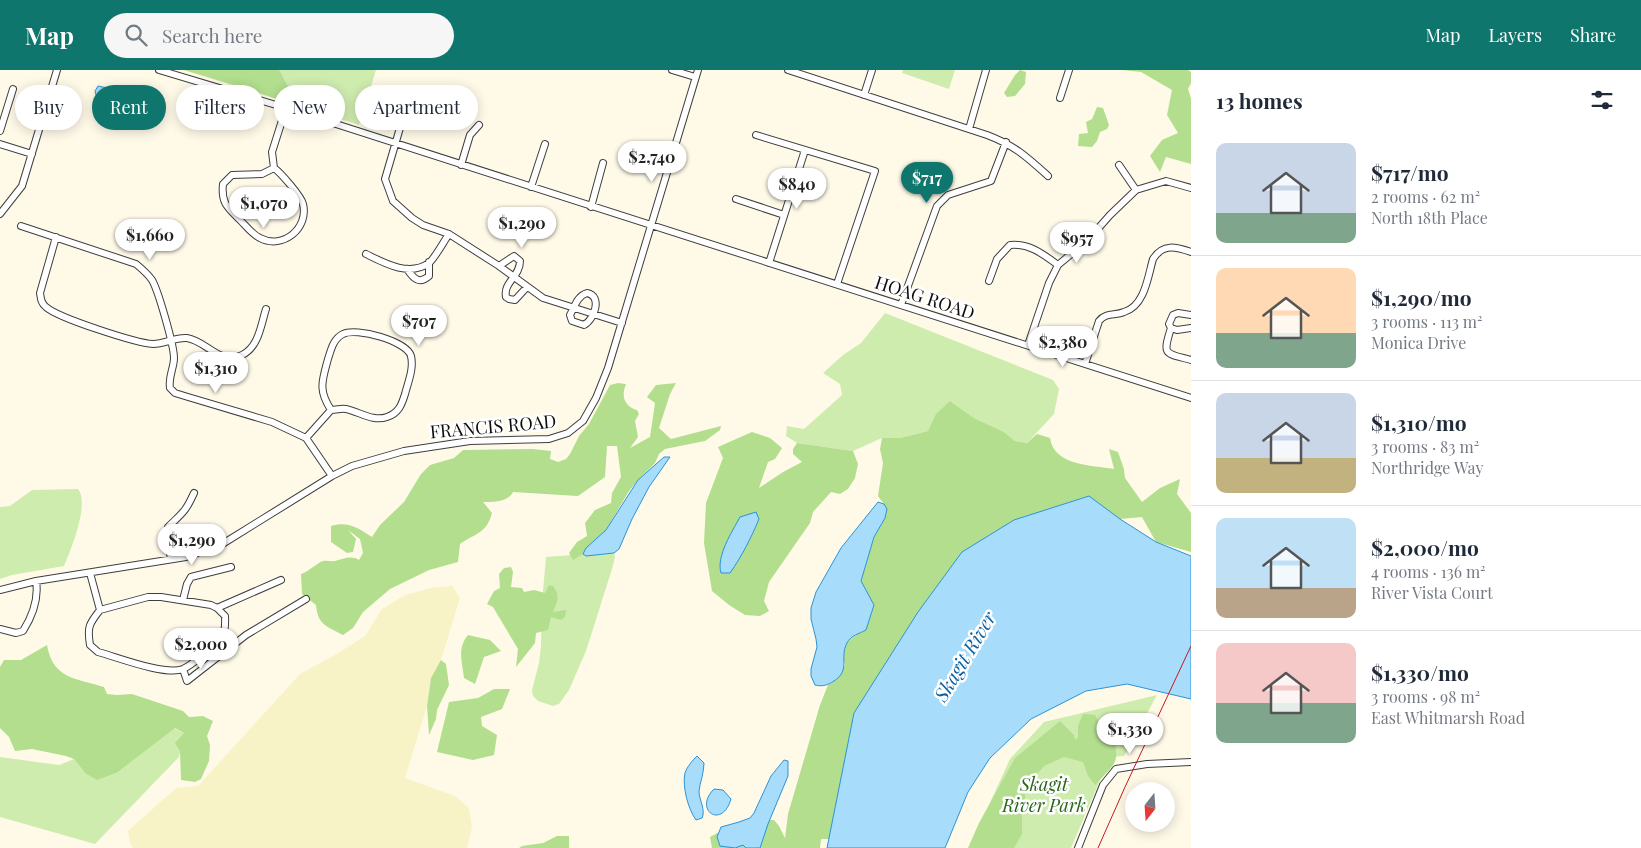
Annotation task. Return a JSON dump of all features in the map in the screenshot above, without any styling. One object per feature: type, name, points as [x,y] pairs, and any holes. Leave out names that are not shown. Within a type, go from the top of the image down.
[{"type":"street","points":[[0,214],[22,186],[57,70]]},
{"type":"street","name":"HOAG ROAD","points":[[159,70],[274,104]]},
{"type":"street","points":[[672,70],[696,77]]},
{"type":"street","points":[[399,130],[385,180],[393,201],[412,218],[423,225],[449,234],[499,266],[543,298],[622,323],[698,70]]},
{"type":"street","points":[[788,70],[804,73],[1006,142],[1020,151],[1048,176]]},
{"type":"street","points":[[864,95],[872,70]]},
{"type":"street","points":[[969,129],[986,70]]},
{"type":"street","points":[[1060,98],[1069,70]]},
{"type":"street","points":[[0,131],[2,118],[13,89]]},
{"type":"street","points":[[461,164],[470,135],[479,125]]},
{"type":"street","name":"HOAG ROAD","points":[[345,128],[1191,398]]},
{"type":"street","points":[[274,168],[262,174],[232,175],[223,184],[222,197],[226,205],[259,238],[272,242],[286,240],[299,229],[304,214],[302,201],[274,168],[272,152],[279,130]]},
{"type":"street","points":[[756,135],[875,171],[837,284]]},
{"type":"street","points":[[901,305],[937,206],[948,195],[991,181],[1006,142]]},
{"type":"street","points":[[0,144],[32,154]]},
{"type":"street","points":[[531,187],[545,144]]},
{"type":"street","points":[[769,263],[805,150]]},
{"type":"street","points":[[591,207],[603,163]]},
{"type":"street","points":[[1119,165],[1136,190]]},
{"type":"street","points":[[1028,345],[1049,283],[1058,265],[1088,240],[1136,190],[1166,181],[1191,188]]},
{"type":"street","points":[[736,199],[784,215]]},
{"type":"street","points":[[21,226],[136,264],[145,271],[153,282],[172,341],[174,359],[169,382],[170,388],[188,397],[272,422],[306,438],[332,476]]},
{"type":"street","points":[[407,269],[413,278],[418,281],[424,280],[429,276],[429,262],[449,234]]},
{"type":"street","points":[[56,237],[40,293],[42,302],[47,308],[90,326],[153,344],[172,341],[177,338],[188,338],[228,358],[242,355],[252,348],[258,337],[266,309]]},
{"type":"street","points":[[989,281],[997,259],[1010,245],[1021,244],[1042,253],[1058,265]]},
{"type":"street","points":[[1085,364],[1099,321],[1108,314],[1131,309],[1141,298],[1156,254],[1172,246],[1191,252]]},
{"type":"street","points":[[366,254],[381,262],[407,269],[429,262]]},
{"type":"street","points":[[499,266],[514,256],[520,260],[520,266],[515,278],[509,282],[506,288],[506,297],[514,300],[527,287]]},
{"type":"street","points":[[590,293],[594,297],[595,302],[594,314],[588,323],[584,325],[572,321],[570,315],[582,295],[590,293]]},
{"type":"street","points":[[1191,315],[1178,313],[1173,315],[1169,324],[1171,328],[1166,348],[1170,354],[1191,360]]},
{"type":"street","name":"FRANCIS ROAD","points":[[0,590],[36,581],[186,557],[224,543],[332,476],[352,466],[404,451],[470,441],[549,439],[568,434],[583,421],[596,398],[608,368],[622,323]]},
{"type":"street","points":[[1171,328],[1177,330],[1191,328]]},
{"type":"street","points":[[306,438],[331,410],[345,409],[373,418],[387,417],[396,413],[400,407],[412,369],[409,351],[396,342],[358,332],[350,331],[342,334],[335,340],[321,382],[323,394],[331,410]]},
{"type":"street","points":[[171,559],[167,535],[168,526],[180,518],[194,493]]},
{"type":"street","points":[[183,600],[191,577],[231,567]]},
{"type":"street","points":[[90,573],[100,610]]},
{"type":"street","points":[[217,608],[281,580]]},
{"type":"street","points":[[0,629],[16,633],[23,630],[32,615],[36,602],[36,581]]},
{"type":"street","points":[[161,597],[217,608],[225,616],[226,629],[223,638],[183,669],[173,672],[98,652],[90,645],[88,632],[90,622],[100,610],[148,598],[161,597]]},
{"type":"street","points":[[183,669],[187,681],[246,635],[306,599]]},
{"type":"street","points":[[1078,848],[1103,785],[1116,768],[1147,764],[1191,762]]},
{"type":"shaded area","points":[[452,586],[460,598],[441,660],[431,678],[427,706],[405,778],[455,796],[469,808],[472,827],[467,848],[133,848],[128,831],[176,788],[198,786],[300,674],[365,636],[382,609],[405,595],[431,588]]},
{"type":"green space","points":[[184,70],[376,70],[371,85],[355,85],[355,124],[345,121],[345,85],[274,85],[274,98],[264,95],[264,85],[232,85]]},
{"type":"green space","points":[[184,70],[279,70],[287,85],[274,85],[274,98],[264,94],[264,85],[235,85]]},
{"type":"green space","points":[[903,70],[955,70],[949,89],[902,73]]},
{"type":"green space","points":[[1020,70],[1026,72],[1025,84],[1015,96],[1007,97],[1004,93]]},
{"type":"green space","points":[[1122,70],[1188,70],[1191,72],[1191,83],[1188,89],[1191,99],[1191,164],[1166,157],[1160,172],[1150,156],[1162,140],[1178,133],[1167,115],[1172,90],[1141,72]]},
{"type":"green space","points":[[1097,107],[1103,108],[1109,125],[1107,129],[1100,132],[1097,141],[1092,147],[1078,146],[1079,134],[1088,133],[1086,122],[1092,119]]},
{"type":"green space","points":[[885,313],[1053,380],[1059,389],[1054,414],[1027,443],[1015,441],[1004,432],[974,418],[950,401],[928,431],[900,438],[882,438],[853,451],[797,443],[786,436],[787,426],[804,429],[842,395],[840,384],[823,373],[843,355],[861,343]]},
{"type":"green space","points":[[676,383],[670,394],[659,428],[671,439],[721,426],[720,430],[705,441],[665,449],[659,454],[655,463],[629,491],[606,530],[586,548],[583,554],[573,560],[569,553],[577,542],[587,536],[585,523],[595,510],[611,503],[612,493],[621,477],[617,446],[607,446],[605,477],[578,496],[513,492],[504,500],[483,502],[492,513],[490,520],[484,529],[460,544],[458,562],[429,570],[390,589],[363,612],[353,628],[343,635],[321,621],[316,605],[302,594],[301,574],[323,561],[350,558],[359,560],[363,553],[360,539],[348,530],[356,539],[353,552],[347,553],[331,542],[331,526],[348,525],[372,537],[380,525],[404,502],[421,474],[430,465],[454,458],[463,450],[533,449],[551,451],[550,459],[558,462],[566,459],[579,436],[589,424],[610,385],[626,384],[624,396],[626,403],[637,410],[639,414],[635,421],[638,437],[630,448],[650,437],[655,403],[647,397],[656,385]]},
{"type":"green space","points":[[950,401],[974,418],[1004,432],[1015,441],[1027,443],[1037,434],[1050,438],[1058,454],[1075,462],[1114,469],[1109,449],[1118,452],[1125,478],[1142,502],[1160,488],[1180,479],[1177,494],[1191,513],[1191,552],[1156,542],[1142,517],[1120,519],[1088,496],[1014,520],[962,552],[918,612],[854,713],[829,839],[821,839],[820,848],[712,848],[710,837],[733,826],[756,820],[774,820],[785,838],[788,814],[820,705],[828,685],[837,679],[845,665],[844,652],[847,643],[866,630],[874,605],[861,581],[874,537],[885,518],[884,504],[878,496],[883,463],[880,449],[882,438],[900,438],[928,431],[936,414]]},
{"type":"green space","points":[[752,432],[770,438],[782,448],[775,459],[768,462],[759,488],[802,462],[793,454],[793,449],[797,443],[853,451],[858,464],[855,478],[848,489],[840,494],[831,492],[813,512],[810,523],[769,582],[764,601],[769,611],[760,616],[745,615],[712,591],[704,543],[706,503],[723,458],[718,447]]},
{"type":"green space","points":[[78,489],[81,496],[81,515],[75,538],[64,566],[12,575],[0,579],[0,507],[10,506],[32,490]]},
{"type":"green space","points":[[614,553],[612,569],[586,651],[569,690],[559,704],[553,706],[538,701],[533,696],[532,690],[541,646],[546,557]]},
{"type":"green space","points":[[511,567],[513,572],[511,587],[522,588],[524,592],[534,590],[545,593],[549,585],[553,586],[558,596],[553,612],[566,610],[565,617],[561,620],[551,617],[548,630],[536,633],[535,643],[516,667],[518,649],[493,607],[487,604],[494,591],[500,588],[499,574],[504,568]]},
{"type":"green space","points":[[468,635],[490,640],[501,651],[484,657],[475,684],[464,678],[462,666],[461,650]]},
{"type":"green space","points":[[47,645],[54,665],[60,671],[75,679],[104,687],[107,694],[132,694],[183,711],[189,717],[203,716],[213,721],[207,736],[210,745],[209,761],[201,779],[195,782],[181,780],[180,751],[175,743],[184,733],[175,728],[118,772],[97,780],[85,773],[74,759],[66,756],[32,749],[15,751],[9,737],[0,728],[0,667],[4,660],[21,660]]},
{"type":"green space","points":[[441,660],[446,664],[449,685],[437,710],[436,719],[429,735],[427,706],[431,678]]},
{"type":"green space","points":[[494,689],[510,689],[502,709],[481,717],[482,726],[497,735],[494,755],[473,760],[437,752],[449,702],[478,698]]},
{"type":"green space","name":"Skagit River Park","points":[[1157,695],[1124,756],[1110,757],[1071,848],[969,848],[1010,759],[1044,722]]},
{"type":"green space","points":[[1083,714],[1095,715],[1103,731],[1112,732],[1116,757],[1108,772],[1095,785],[1088,776],[1083,762],[1064,757],[1044,766],[1029,784],[1025,794],[1022,812],[1022,834],[1014,848],[968,848],[979,823],[1015,758],[1060,721],[1074,735],[1075,740],[1078,738],[1078,726]]},
{"type":"green space","points":[[174,728],[184,733],[179,757],[95,844],[0,817],[0,757],[59,765],[74,759],[85,773],[118,772]]},
{"type":"green space","points":[[557,836],[569,836],[569,848],[519,848],[543,843]]},
{"type":"water","points":[[664,457],[670,457],[649,487],[619,549],[614,553],[586,556],[583,554],[586,548],[606,530],[638,480]]},
{"type":"water","name":"Skagit River","points":[[1089,496],[1156,542],[1191,556],[1191,699],[1127,684],[1086,691],[1031,719],[990,758],[968,792],[945,848],[827,848],[854,713],[918,612],[962,552],[1014,520]]},
{"type":"water","points":[[878,502],[884,504],[887,509],[885,518],[874,537],[861,581],[874,605],[866,630],[853,636],[847,643],[842,673],[839,677],[827,685],[815,685],[811,676],[811,669],[817,647],[811,619],[811,608],[816,592],[841,548]]},
{"type":"water","points":[[756,512],[759,519],[742,553],[730,573],[721,573],[720,566],[723,552],[740,517]]},
{"type":"water","points":[[697,756],[704,763],[699,791],[703,815],[702,818],[696,820],[690,810],[686,797],[684,778],[687,769]]},
{"type":"water","points":[[784,760],[788,761],[788,776],[760,848],[746,848],[743,845],[735,848],[720,846],[717,837],[721,827],[750,818],[771,776]]},
{"type":"water","points":[[714,789],[723,790],[731,799],[727,808],[722,813],[716,815],[711,814],[707,804],[708,797]]},
{"type":"railway","points":[[1098,848],[1191,646]]}]
